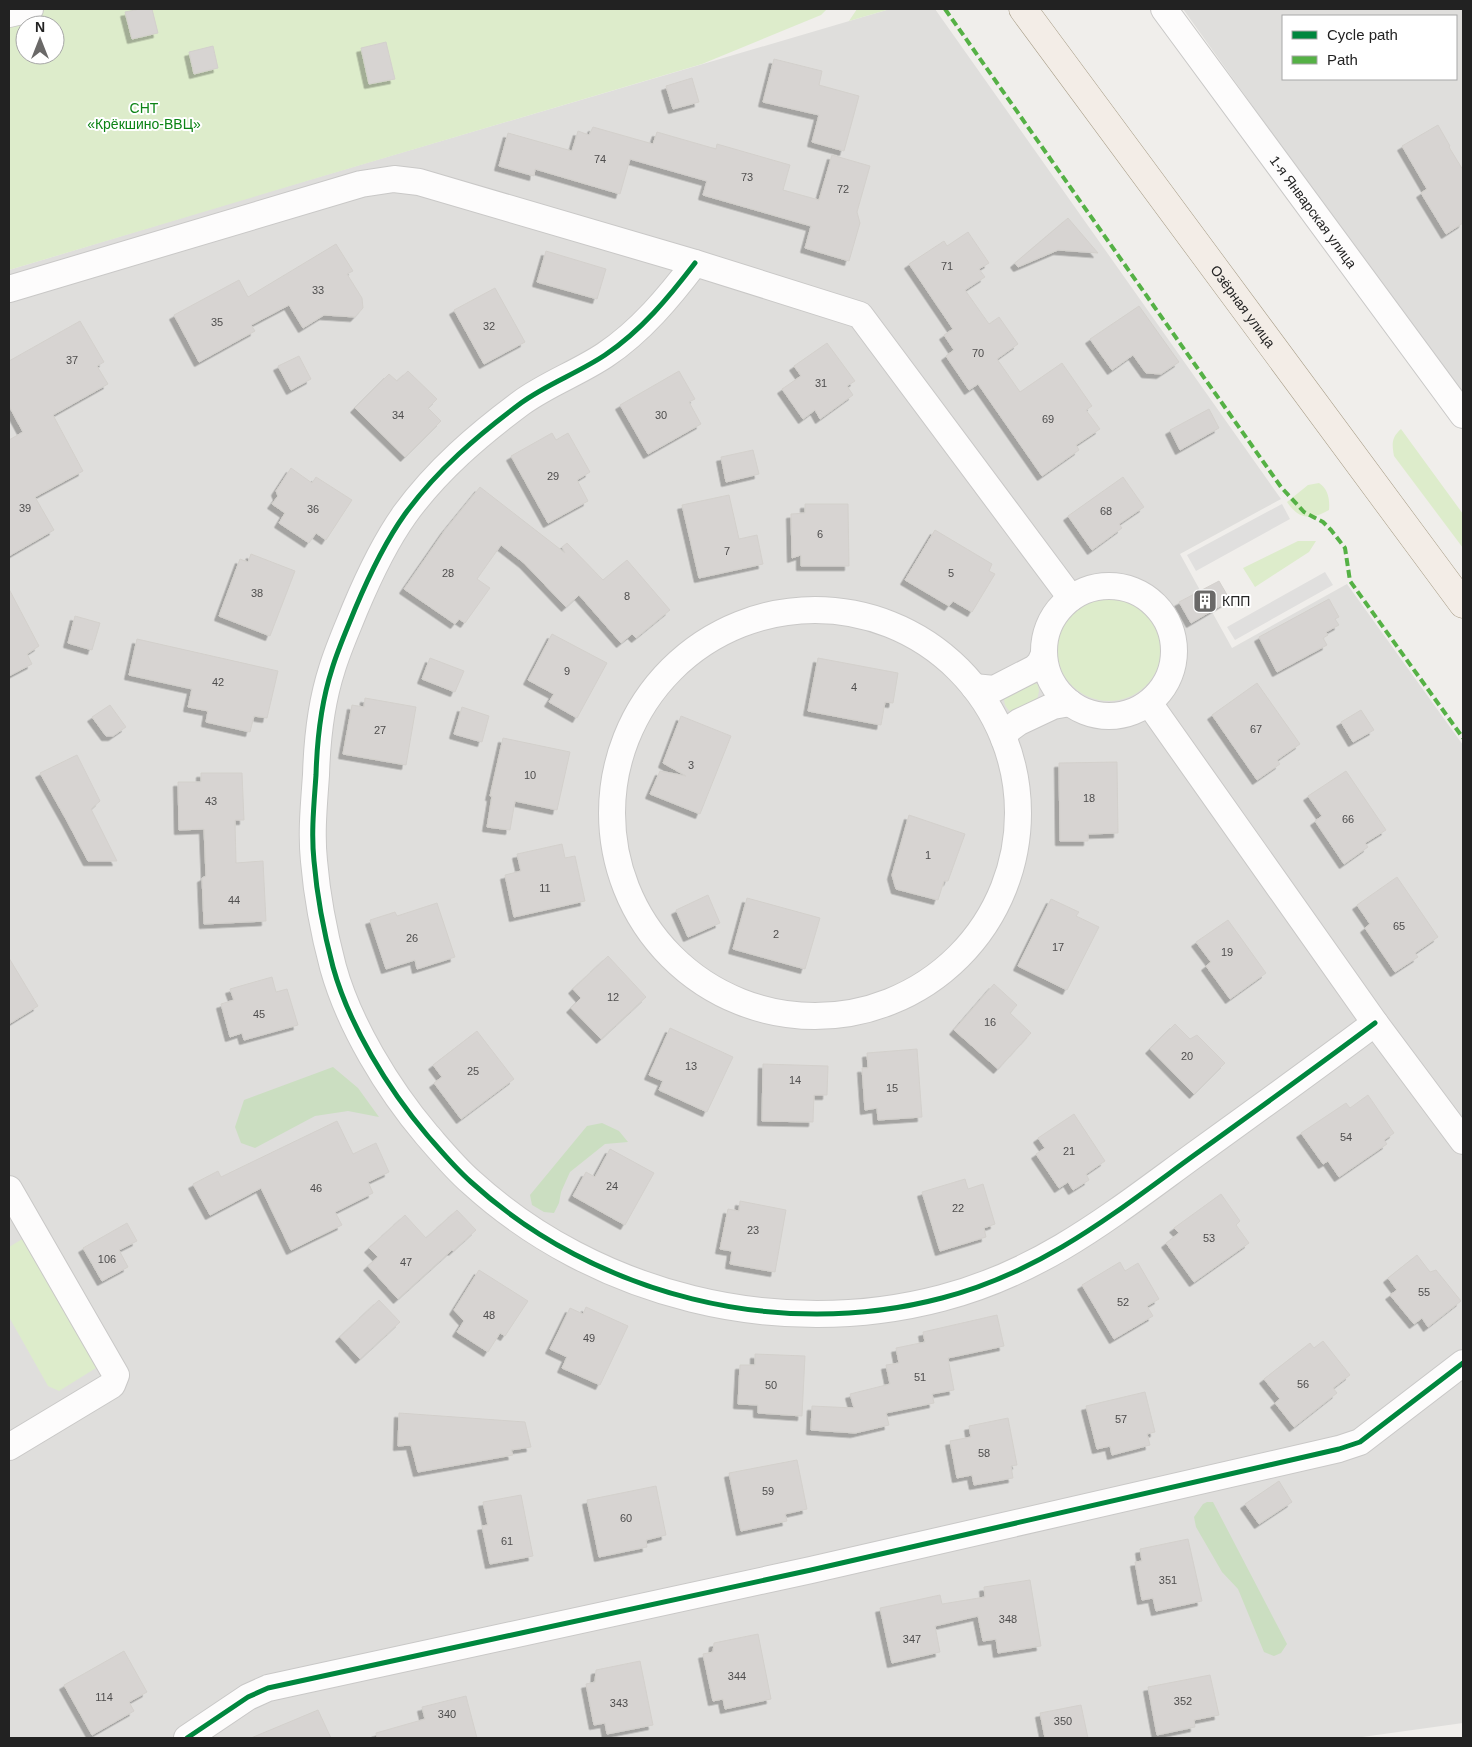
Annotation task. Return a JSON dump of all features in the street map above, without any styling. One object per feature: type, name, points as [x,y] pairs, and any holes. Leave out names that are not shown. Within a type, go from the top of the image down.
[{"type":"main road","name":"Озёрная улица","points":[[1023,9],[1463,604]]},
{"type":"street","points":[[9,14],[30,9]]},
{"type":"street","name":"1-я Январская улица","points":[[1164,9],[1463,415]]},
{"type":"street","points":[[9,289],[360,184],[394,179],[419,182],[695,263],[860,315],[1071,598]]},
{"type":"street","points":[[695,263],[673,292],[636,330],[605,354],[526,399],[476,438],[436,476],[403,517],[375,568],[356,608],[330,674],[317,741],[313,857],[318,898],[334,970],[359,1031],[385,1079],[410,1115],[441,1150],[468,1180],[534,1230],[572,1252],[617,1274],[664,1292],[744,1309],[812,1314],[855,1314],[941,1298],[988,1284],[1040,1261],[1092,1230],[1375,1023]]},
{"type":"street","points":[[1104,586],[1121,587],[1137,592],[1152,601],[1163,614],[1170,628],[1174,644],[1174,661],[1161,691],[1149,702],[1135,711],[1118,716],[1102,716],[1085,712],[1070,703],[1051,682],[1044,654],[1045,637],[1050,622],[1059,609],[1071,598],[1087,590],[1104,586]]},
{"type":"street","points":[[801,610],[837,610],[872,617],[905,630],[935,648],[962,672],[974,687],[984,699],[1004,739],[1013,764],[1019,803],[1016,843],[1007,881],[990,917],[966,949],[937,976],[903,997],[865,1010],[826,1016],[786,1015],[747,1005],[711,988],[679,965],[652,936],[631,902],[617,865],[611,826],[612,790],[618,756],[632,722],[650,692],[674,665],[701,643],[732,626],[766,615],[801,610]]},
{"type":"street","points":[[974,687],[994,689],[1035,668],[1040,663],[1044,654]]},
{"type":"street","points":[[1149,702],[1375,1023],[1463,1140]]},
{"type":"street","points":[[1004,739],[1008,730],[1019,722],[1053,706],[1070,703]]},
{"type":"street","points":[[9,1190],[116,1375],[112,1385],[9,1447]]},
{"type":"street","points":[[187,1738],[248,1697],[268,1688],[819,1568],[1339,1449],[1360,1442],[1463,1363]]},
{"type":"shaded area","points":[[890,9],[935,9],[1281,499],[1180,554],[1232,648],[1347,584],[1463,745],[1463,1723],[1355,1738],[9,1738],[9,270]]},
{"type":"shaded area","points":[[1183,9],[1463,9],[1463,399]]},
{"type":"shaded area","points":[[1282,504],[1290,519],[1196,571],[1187,555]]},
{"type":"shaded area","points":[[1325,572],[1333,585],[1235,640],[1227,627]]},
{"type":"green space","name":"СНТ «Крёкшино-ВВЦ»","points":[[9,9],[827,9],[821,15],[702,64],[9,270]]},
{"type":"green space","points":[[857,9],[890,9],[849,21]]},
{"type":"green space","points":[[1401,429],[1463,514],[1463,548],[1394,456],[1393,441],[1395,435]]},
{"type":"green space","points":[[1319,483],[1325,488],[1328,495],[1329,510],[1311,517],[1296,512],[1287,502],[1308,485]]},
{"type":"green space","points":[[1298,541],[1316,541],[1309,552],[1255,587],[1243,568]]},
{"type":"green space","points":[[1109,597],[1129,601],[1138,605],[1146,612],[1153,620],[1157,629],[1161,649],[1157,669],[1153,678],[1146,686],[1138,693],[1129,697],[1109,701],[1089,697],[1080,693],[1072,686],[1065,678],[1061,669],[1057,649],[1061,629],[1065,620],[1072,612],[1080,605],[1089,601]]},
{"type":"green space","points":[[1032,681],[1038,685],[1037,700],[1011,712],[1007,709],[1004,696]]},
{"type":"green space","points":[[333,1067],[358,1088],[379,1117],[348,1111],[315,1116],[255,1148],[241,1143],[235,1127],[244,1100]]},
{"type":"green space","points":[[602,1123],[619,1131],[628,1142],[605,1144],[570,1172],[554,1213],[544,1212],[532,1205],[530,1195],[587,1126]]},
{"type":"green space","points":[[24,1238],[95,1359],[96,1368],[59,1391],[48,1386],[9,1317],[9,1247]]},
{"type":"green space","points":[[1213,1502],[1287,1644],[1281,1653],[1274,1656],[1264,1652],[1238,1589],[1222,1572],[1196,1527],[1194,1517],[1203,1504]]},
{"type":"building","points":[[152,9],[158,33],[132,39],[125,12]]},
{"type":"building","points":[[386,42],[395,79],[369,84],[361,48]]},
{"type":"building","points":[[213,46],[218,68],[194,74],[189,52]]},
{"type":"building","points":[[774,59],[822,71],[819,85],[859,96],[844,151],[812,142],[819,115],[763,102]]},
{"type":"building","points":[[692,78],[699,102],[673,109],[666,86]]},
{"type":"building","points":[[1438,125],[1463,170],[1463,223],[1446,234],[1421,193],[1427,189],[1402,146]]},
{"type":"building","points":[[593,127],[653,144],[657,132],[716,149],[717,144],[790,165],[783,190],[819,200],[832,155],[870,166],[857,212],[860,223],[849,261],[805,248],[811,226],[703,195],[707,181],[630,159],[620,194],[535,169],[534,176],[499,166],[508,133],[572,151],[578,131],[589,135]]},
{"type":"building","points":[[1068,218],[1098,253],[1058,250],[1018,267],[1015,263]]},
{"type":"building","points":[[968,232],[989,263],[979,269],[985,277],[965,290],[989,324],[999,317],[1018,344],[997,359],[1020,392],[1062,363],[1092,406],[1086,410],[1100,429],[1076,445],[1079,450],[1042,476],[978,384],[969,390],[946,356],[954,350],[944,335],[953,329],[909,264],[944,241],[947,246]]},
{"type":"building","points":[[336,244],[353,271],[347,274],[362,298],[363,308],[355,317],[324,315],[303,328],[289,305],[251,325],[255,331],[199,362],[174,315],[239,280],[248,297]]},
{"type":"building","points":[[546,251],[606,269],[597,299],[537,282]]},
{"type":"building","points":[[495,288],[525,342],[484,364],[454,310]]},
{"type":"building","points":[[1139,306],[1179,362],[1161,374],[1146,373],[1133,355],[1112,370],[1090,339]]},
{"type":"building","points":[[80,321],[104,362],[97,366],[108,384],[53,415],[83,471],[35,497],[54,530],[9,556],[9,440],[23,432],[9,406],[9,361]]},
{"type":"building","points":[[827,343],[855,381],[847,386],[853,395],[820,419],[815,410],[803,419],[782,389],[801,376],[794,366]]},
{"type":"building","points":[[299,356],[311,379],[291,390],[278,366]]},
{"type":"building","points":[[408,371],[437,399],[428,408],[441,421],[405,457],[355,408],[389,374],[397,381]]},
{"type":"building","points":[[679,371],[695,399],[689,402],[701,424],[648,454],[620,405]]},
{"type":"building","points":[[1209,409],[1219,428],[1180,450],[1170,430]]},
{"type":"building","points":[[552,433],[556,440],[568,433],[590,472],[577,480],[588,501],[548,523],[511,456]]},
{"type":"building","points":[[753,450],[759,474],[726,482],[721,457]]},
{"type":"building","points":[[291,468],[312,483],[316,477],[352,500],[326,540],[316,533],[309,543],[279,523],[285,513],[272,504],[278,496],[276,491]]},
{"type":"building","points":[[1123,477],[1144,507],[1119,524],[1122,528],[1092,550],[1068,516]]},
{"type":"building","points":[[480,487],[565,553],[562,547],[567,543],[603,580],[627,560],[670,610],[636,638],[632,634],[621,643],[579,595],[566,607],[524,563],[501,545],[477,579],[490,588],[465,623],[459,619],[455,624],[404,589],[445,530]]},
{"type":"building","points":[[729,495],[739,539],[757,535],[763,564],[699,578],[682,505]]},
{"type":"building","points":[[805,504],[848,504],[849,566],[801,566],[801,555],[792,558],[791,514],[805,513]]},
{"type":"building","points":[[935,530],[992,564],[989,571],[995,574],[972,612],[953,601],[949,606],[905,580]]},
{"type":"building","points":[[251,554],[295,571],[270,636],[219,616],[240,559],[248,562]]},
{"type":"building","name":"КПП","points":[[1219,581],[1230,600],[1191,623],[1179,602]]},
{"type":"building","points":[[9,589],[39,646],[27,654],[32,664],[9,676]]},
{"type":"building","points":[[1329,599],[1339,617],[1335,619],[1339,625],[1326,632],[1328,635],[1323,638],[1327,645],[1277,672],[1259,637]]},
{"type":"building","points":[[75,616],[100,623],[92,650],[68,643]]},
{"type":"building","points":[[552,634],[607,663],[577,718],[549,702],[554,694],[528,680]]},
{"type":"building","points":[[137,639],[278,671],[267,718],[254,716],[250,732],[206,722],[208,711],[188,707],[192,689],[129,675]]},
{"type":"building","points":[[430,658],[464,671],[455,692],[422,679]]},
{"type":"building","points":[[818,658],[898,673],[893,703],[885,702],[881,725],[808,711]]},
{"type":"building","points":[[1257,683],[1300,744],[1277,760],[1280,764],[1257,780],[1212,715]]},
{"type":"building","points":[[365,698],[416,707],[406,765],[343,754],[352,705],[364,707]]},
{"type":"building","points":[[110,705],[126,727],[113,736],[106,736],[92,717]]},
{"type":"building","points":[[462,707],[489,716],[482,742],[454,734]]},
{"type":"building","points":[[1361,710],[1374,730],[1353,742],[1341,722]]},
{"type":"building","points":[[681,716],[731,736],[700,814],[650,794],[660,771],[686,776],[663,763]]},
{"type":"building","points":[[503,738],[570,752],[557,810],[515,801],[510,830],[487,827],[492,796],[490,796]]},
{"type":"building","points":[[77,755],[100,801],[91,809],[117,861],[88,861],[40,773]]},
{"type":"building","points":[[1117,762],[1118,833],[1088,834],[1088,841],[1060,841],[1059,763]]},
{"type":"building","points":[[1346,771],[1386,830],[1365,843],[1368,847],[1344,864],[1315,821],[1322,816],[1308,796]]},
{"type":"building","points":[[201,773],[242,773],[244,820],[235,820],[236,863],[263,861],[266,921],[204,924],[202,878],[206,876],[204,829],[179,830],[178,782],[201,782]]},
{"type":"building","points":[[909,815],[965,834],[948,881],[944,881],[938,900],[896,889],[892,875]]},
{"type":"building","points":[[562,844],[565,858],[575,856],[585,901],[514,917],[505,875],[521,871],[517,854]]},
{"type":"building","points":[[1397,877],[1438,937],[1415,953],[1418,957],[1395,972],[1365,928],[1370,924],[1357,905]]},
{"type":"building","points":[[708,895],[720,923],[688,937],[676,910]]},
{"type":"building","points":[[747,898],[820,918],[805,969],[733,949]]},
{"type":"building","points":[[1051,899],[1079,912],[1076,916],[1099,927],[1067,990],[1018,966]]},
{"type":"building","points":[[437,903],[455,957],[417,969],[415,960],[386,969],[370,920],[395,912],[397,916]]},
{"type":"building","points":[[1228,920],[1266,973],[1230,999],[1206,966],[1211,962],[1196,942]]},
{"type":"building","points":[[608,956],[646,997],[601,1039],[571,1008],[581,998],[573,989]]},
{"type":"building","points":[[9,958],[38,1006],[9,1024]]},
{"type":"building","points":[[272,977],[276,992],[287,989],[298,1025],[244,1040],[242,1033],[230,1037],[221,1004],[234,1000],[230,989]]},
{"type":"building","points":[[994,984],[1017,1005],[1010,1013],[1031,1033],[998,1069],[954,1030]]},
{"type":"building","points":[[1175,1024],[1190,1039],[1197,1035],[1225,1063],[1194,1094],[1150,1049]]},
{"type":"building","points":[[670,1028],[733,1057],[707,1112],[659,1090],[663,1081],[649,1075]]},
{"type":"building","points":[[477,1031],[514,1079],[461,1119],[434,1083],[442,1077],[433,1065]]},
{"type":"building","points":[[917,1049],[922,1117],[878,1120],[877,1108],[865,1110],[862,1068],[868,1068],[867,1053]]},
{"type":"building","points":[[763,1064],[828,1066],[827,1095],[814,1095],[813,1122],[762,1121]]},
{"type":"building","points":[[1368,1095],[1394,1133],[1384,1140],[1387,1144],[1339,1177],[1328,1161],[1323,1164],[1301,1133],[1346,1103],[1350,1108]]},
{"type":"building","points":[[1074,1114],[1105,1161],[1086,1174],[1089,1180],[1073,1190],[1068,1182],[1059,1188],[1036,1154],[1045,1148],[1038,1138]]},
{"type":"building","points":[[337,1121],[353,1154],[376,1143],[389,1172],[368,1182],[373,1193],[335,1212],[342,1225],[291,1250],[261,1188],[210,1215],[193,1184],[218,1171],[221,1177]]},
{"type":"building","points":[[610,1149],[654,1173],[625,1225],[573,1196],[586,1172],[595,1177]]},
{"type":"building","points":[[965,1179],[968,1189],[983,1184],[995,1224],[984,1228],[986,1237],[940,1251],[922,1192]]},
{"type":"building","points":[[1221,1194],[1240,1221],[1236,1225],[1249,1243],[1194,1282],[1166,1243],[1179,1233],[1174,1228]]},
{"type":"building","points":[[740,1201],[786,1210],[775,1272],[730,1264],[732,1251],[720,1249],[728,1209],[739,1211]]},
{"type":"building","points":[[457,1210],[476,1230],[398,1299],[368,1266],[378,1257],[369,1248],[405,1215],[426,1238]]},
{"type":"building","points":[[127,1223],[137,1241],[119,1250],[128,1267],[102,1281],[83,1248]]},
{"type":"building","points":[[1417,1255],[1430,1272],[1436,1270],[1461,1301],[1428,1327],[1422,1318],[1414,1324],[1390,1295],[1397,1290],[1388,1278]]},
{"type":"building","points":[[1120,1262],[1125,1271],[1138,1263],[1159,1299],[1147,1306],[1153,1316],[1114,1339],[1082,1285]]},
{"type":"building","points":[[479,1270],[528,1301],[505,1336],[500,1333],[488,1352],[457,1332],[464,1321],[454,1310]]},
{"type":"building","points":[[379,1300],[400,1322],[360,1359],[340,1337]]},
{"type":"building","points":[[586,1307],[628,1326],[600,1385],[562,1368],[567,1357],[550,1349],[570,1308],[583,1314]]},
{"type":"building","points":[[997,1315],[1004,1346],[948,1358],[954,1390],[932,1394],[934,1403],[886,1413],[889,1425],[855,1433],[811,1430],[812,1406],[854,1408],[850,1394],[890,1384],[886,1365],[899,1363],[896,1348],[925,1342],[923,1332]]},
{"type":"building","points":[[1323,1341],[1350,1375],[1333,1388],[1337,1393],[1294,1427],[1275,1403],[1280,1399],[1264,1379],[1310,1343],[1314,1348]]},
{"type":"building","points":[[755,1354],[805,1356],[802,1416],[758,1413],[758,1405],[738,1404],[740,1365],[755,1365]]},
{"type":"building","points":[[1145,1392],[1155,1432],[1147,1434],[1150,1445],[1112,1455],[1110,1446],[1097,1449],[1086,1406]]},
{"type":"building","points":[[399,1413],[525,1422],[531,1447],[511,1450],[513,1455],[418,1472],[411,1445],[398,1446]]},
{"type":"building","points":[[1008,1418],[1017,1465],[1011,1466],[1013,1478],[974,1485],[972,1475],[957,1478],[950,1441],[971,1437],[969,1426]]},
{"type":"building","points":[[797,1460],[807,1509],[785,1514],[787,1521],[741,1531],[729,1473]]},
{"type":"building","points":[[1279,1481],[1292,1502],[1259,1524],[1245,1504]]},
{"type":"building","points":[[656,1486],[666,1535],[646,1540],[647,1547],[599,1557],[587,1500]]},
{"type":"building","points":[[521,1495],[533,1556],[490,1564],[482,1526],[488,1525],[483,1502]]},
{"type":"building","points":[[1188,1539],[1202,1601],[1156,1611],[1153,1598],[1142,1600],[1135,1562],[1142,1561],[1140,1549]]},
{"type":"building","points":[[1030,1580],[1041,1646],[998,1653],[996,1639],[983,1641],[978,1616],[935,1626],[940,1652],[892,1663],[880,1608],[940,1595],[942,1604],[985,1597],[984,1587]]},
{"type":"building","points":[[758,1634],[771,1699],[725,1709],[723,1699],[713,1701],[703,1654],[713,1652],[714,1643]]},
{"type":"building","points":[[124,1651],[147,1692],[129,1702],[134,1711],[92,1735],[64,1685]]},
{"type":"building","points":[[640,1661],[653,1725],[607,1734],[605,1723],[594,1725],[586,1684],[595,1682],[596,1670]]},
{"type":"building","points":[[1210,1675],[1219,1715],[1194,1720],[1195,1727],[1157,1735],[1148,1687]]},
{"type":"building","points":[[466,1696],[477,1738],[377,1738],[376,1733],[425,1719],[422,1707]]},
{"type":"building","points":[[1081,1705],[1088,1738],[1045,1738],[1040,1713]]},
{"type":"building","points":[[318,1710],[331,1738],[251,1738]]},
{"type":"marked path","points":[[945,9],[1281,487],[1304,512],[1323,522],[1345,548],[1350,581],[1463,738]]},
{"type":"cycle path","points":[[695,263],[665,301],[618,346],[521,403],[459,454],[417,498],[377,560],[343,639],[328,682],[322,708],[319,735],[313,850],[319,901],[333,967],[349,1011],[371,1056],[412,1117],[448,1159],[471,1182],[520,1221],[574,1254],[632,1280],[692,1299],[754,1310],[817,1314],[880,1310],[942,1298],[978,1287],[1044,1257],[1075,1239],[1134,1199],[1375,1023]]},
{"type":"cycle path","points":[[187,1738],[248,1697],[268,1688],[811,1570],[1339,1449],[1360,1442],[1463,1363]]},
{"type":"place","name":"КПП","points":[[1205,601]]}]
